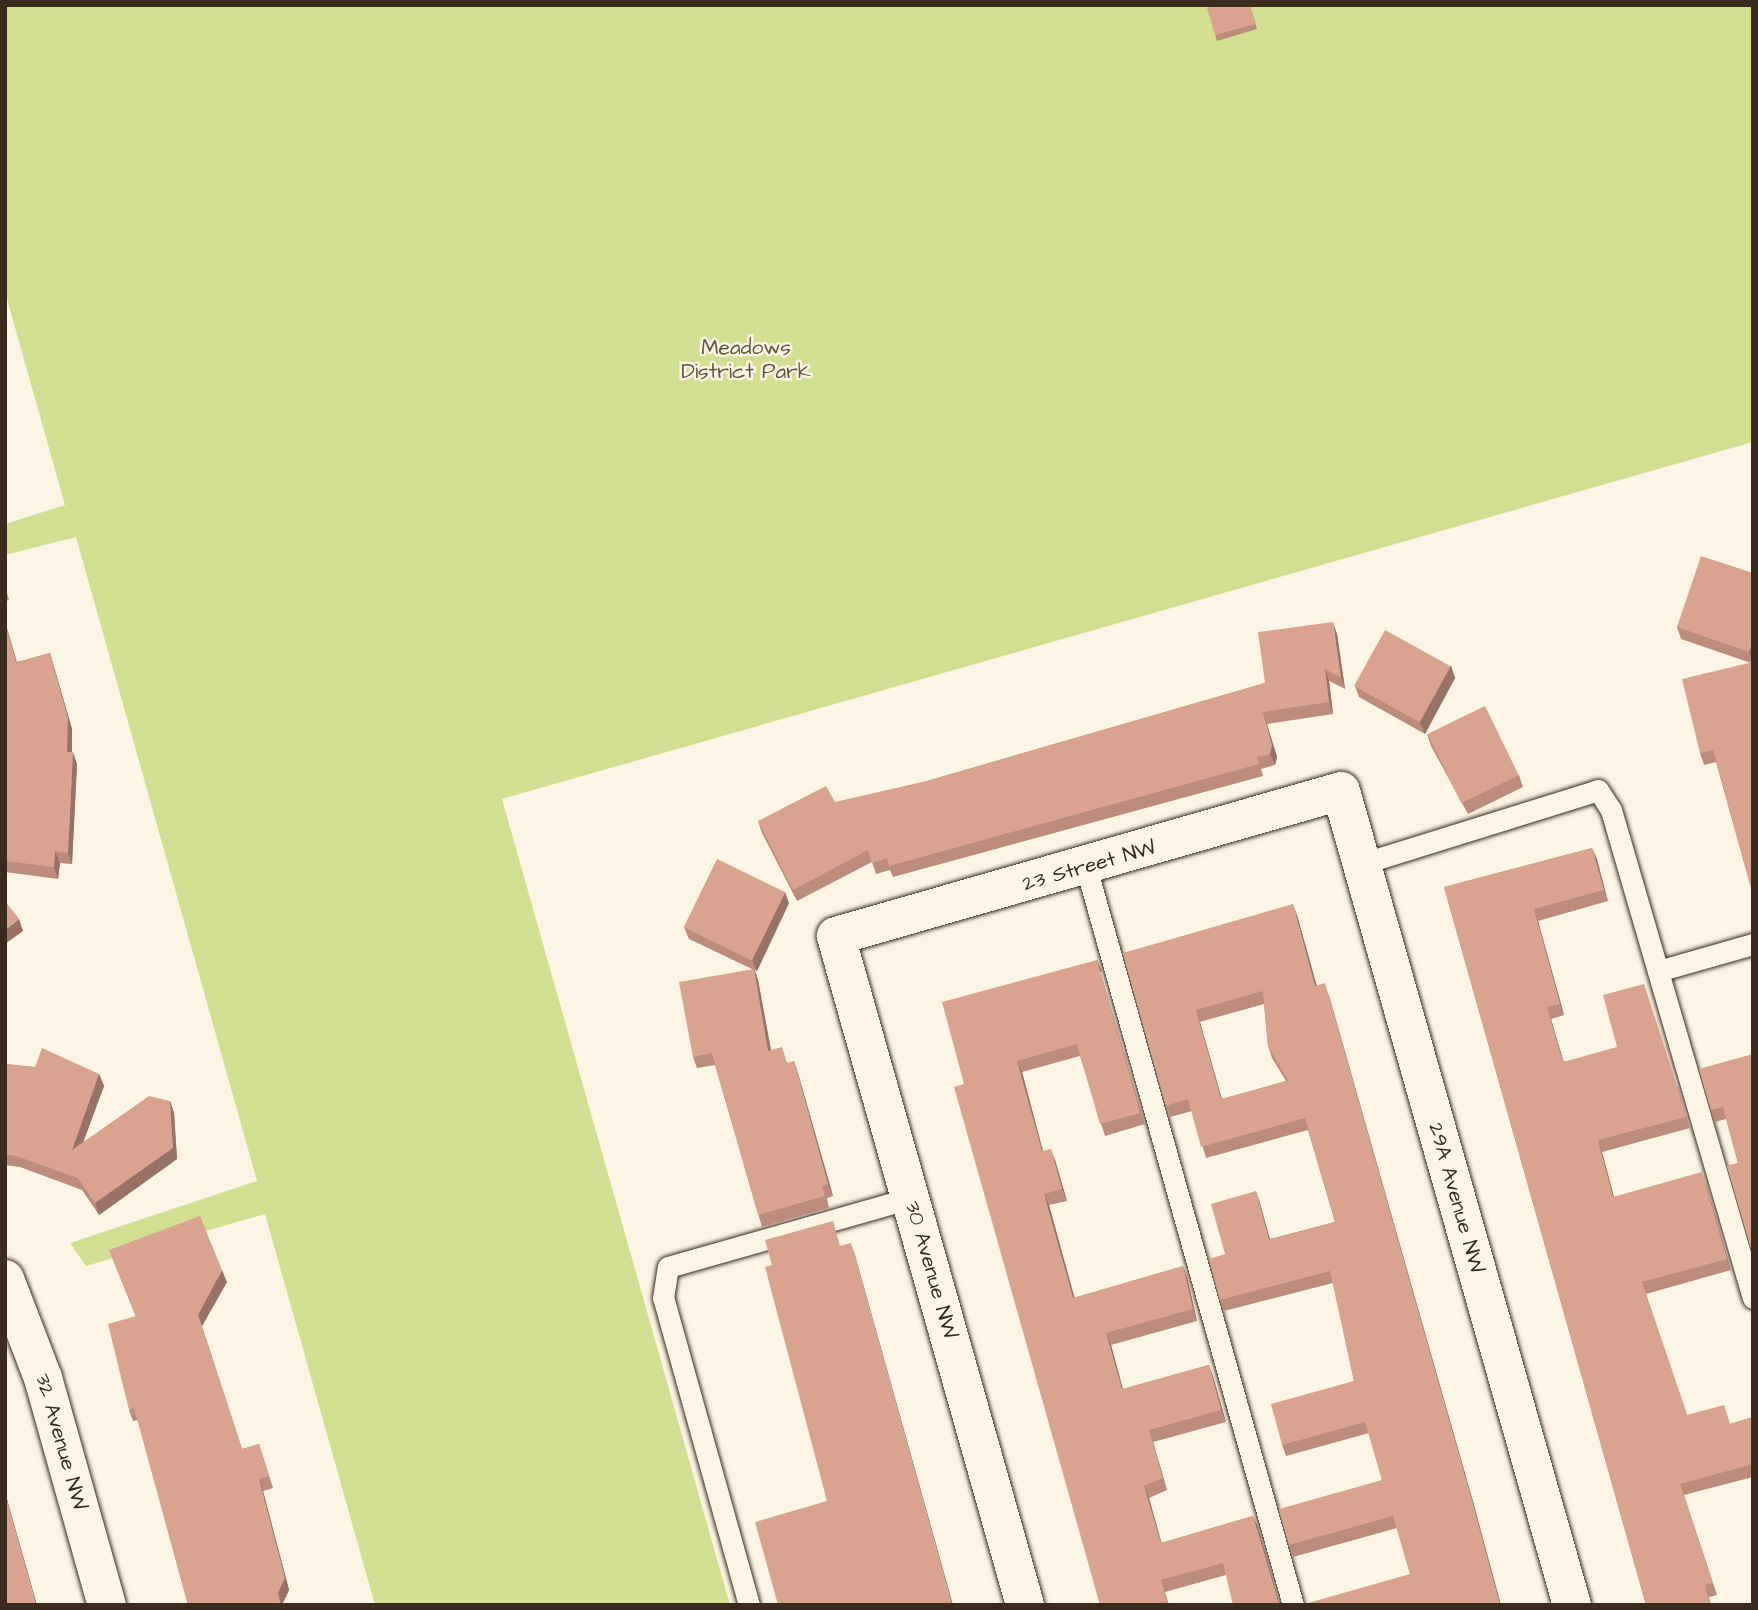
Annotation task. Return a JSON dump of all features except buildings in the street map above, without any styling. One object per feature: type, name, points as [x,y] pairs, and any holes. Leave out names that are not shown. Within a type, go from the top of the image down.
[{"type":"street","name":"29A Avenue NW","points":[[1341,792],[1572,1605]]},
{"type":"street","name":"23 Street NW","points":[[836,936],[1086,867],[1341,792]]},
{"type":"street","name":"30 Avenue NW","points":[[836,936],[1025,1605]]},
{"type":"street","name":"32 Avenue NW","points":[[7,1280],[107,1605]]},
{"type":"lane","points":[[1361,864],[1598,790],[1611,810],[1753,1298]]},
{"type":"lane","points":[[1086,867],[1293,1605]]},
{"type":"lane","points":[[1658,971],[1753,944]]},
{"type":"lane","points":[[749,1605],[663,1298],[668,1267],[911,1198]]},
{"type":"green space","name":"Meadows District Park","points":[[5,5],[1753,5],[1753,442],[502,799],[730,1605],[375,1605],[265,1214],[86,1266],[70,1243],[257,1181],[76,537],[5,555],[5,524],[65,505],[5,292]]}]
